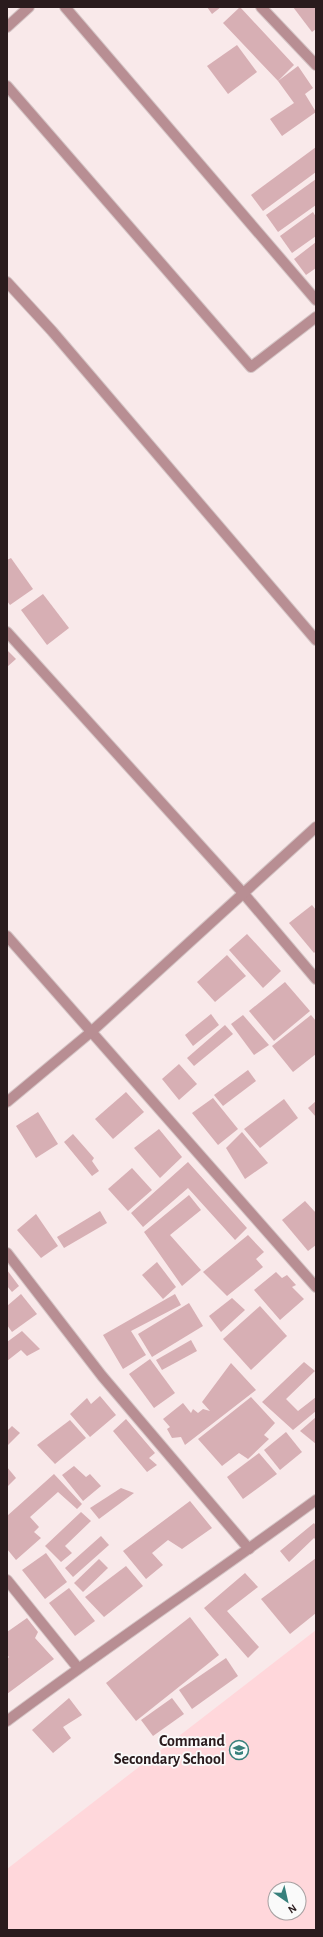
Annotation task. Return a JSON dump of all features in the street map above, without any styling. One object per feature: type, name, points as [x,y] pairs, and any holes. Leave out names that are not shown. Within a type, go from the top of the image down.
[{"type":"street","points":[[7,28],[29,7]]},
{"type":"street","points":[[65,7],[316,300]]},
{"type":"street","points":[[261,7],[316,65]]},
{"type":"street","points":[[7,86],[251,367],[316,317]]},
{"type":"street","points":[[7,282],[316,640]]},
{"type":"street","points":[[7,632],[244,894],[316,979]]},
{"type":"street","points":[[7,1102],[91,1032],[316,827]]},
{"type":"street","points":[[7,936],[316,1287]]},
{"type":"street","points":[[7,1253],[102,1376],[249,1550]]},
{"type":"street","points":[[7,1720],[78,1668],[249,1550],[316,1500]]},
{"type":"street","points":[[7,1580],[78,1668]]},
{"type":"shaded area","name":"Command Secondary School","points":[[316,1630],[316,1930],[7,1930],[7,1869]]},
{"type":"building","points":[[207,7],[221,7],[212,14]]},
{"type":"building","points":[[240,7],[294,65],[278,81],[223,23]]},
{"type":"building","points":[[293,7],[316,7],[316,29],[312,32]]},
{"type":"building","points":[[237,45],[257,72],[228,94],[207,66]]},
{"type":"building","points":[[298,66],[313,88],[305,94],[316,112],[282,136],[270,119],[294,103],[278,81]]},
{"type":"building","points":[[316,147],[316,172],[263,211],[251,195]]},
{"type":"building","points":[[316,179],[316,205],[278,232],[266,215]]},
{"type":"building","points":[[313,212],[316,217],[316,236],[292,253],[280,236]]},
{"type":"building","points":[[316,242],[316,268],[306,275],[294,259]]},
{"type":"building","points":[[11,558],[33,589],[10,605],[7,601],[7,560]]},
{"type":"building","points":[[43,594],[69,628],[47,645],[21,610]]},
{"type":"building","points":[[7,650],[16,659],[7,667]]},
{"type":"building","points":[[312,905],[316,910],[316,951],[314,953],[289,923]]},
{"type":"building","points":[[247,934],[281,971],[263,988],[229,950]]},
{"type":"building","points":[[227,955],[246,976],[215,1002],[197,982]]},
{"type":"building","points":[[285,982],[310,1011],[274,1041],[249,1011]]},
{"type":"building","points":[[211,1014],[219,1025],[193,1046],[185,1035]]},
{"type":"building","points":[[243,1015],[269,1045],[254,1055],[231,1024]]},
{"type":"building","points":[[311,1015],[316,1021],[316,1054],[293,1072],[272,1046]]},
{"type":"building","points":[[225,1025],[233,1034],[194,1066],[187,1058]]},
{"type":"building","points":[[179,1064],[197,1084],[179,1100],[162,1079]]},
{"type":"building","points":[[248,1070],[256,1081],[223,1106],[214,1095]]},
{"type":"building","points":[[126,1092],[144,1112],[113,1139],[95,1119]]},
{"type":"building","points":[[213,1098],[238,1129],[218,1145],[192,1113]]},
{"type":"building","points":[[284,1099],[298,1118],[260,1148],[244,1129]]},
{"type":"building","points":[[316,1101],[316,1117],[308,1108]]},
{"type":"building","points":[[38,1112],[58,1144],[36,1158],[16,1126]]},
{"type":"building","points":[[159,1129],[182,1157],[160,1178],[134,1148]]},
{"type":"building","points":[[242,1132],[268,1163],[245,1179],[226,1148]]},
{"type":"building","points":[[73,1134],[94,1158],[92,1161],[99,1171],[92,1176],[64,1142]]},
{"type":"building","points":[[188,1162],[247,1228],[235,1240],[188,1188],[143,1227],[131,1213]]},
{"type":"building","points":[[132,1168],[152,1190],[128,1211],[108,1189]]},
{"type":"building","points":[[189,1195],[201,1210],[170,1235],[201,1270],[182,1286],[144,1232]]},
{"type":"building","points":[[305,1201],[316,1213],[316,1245],[308,1251],[282,1220]]},
{"type":"building","points":[[100,1211],[107,1223],[64,1248],[57,1237]]},
{"type":"building","points":[[36,1214],[58,1246],[41,1258],[17,1230]]},
{"type":"building","points":[[248,1235],[264,1252],[256,1259],[263,1267],[227,1296],[203,1272]]},
{"type":"building","points":[[157,1262],[176,1287],[163,1299],[142,1275]]},
{"type":"building","points":[[7,1270],[19,1286],[12,1292],[7,1286]]},
{"type":"building","points":[[276,1272],[282,1278],[287,1275],[296,1285],[292,1287],[304,1299],[280,1320],[254,1290]]},
{"type":"building","points":[[21,1294],[37,1314],[12,1332],[7,1325],[7,1306]]},
{"type":"building","points":[[175,1294],[181,1305],[131,1331],[146,1355],[123,1369],[103,1335]]},
{"type":"building","points":[[232,1298],[245,1310],[221,1332],[209,1316]]},
{"type":"building","points":[[189,1303],[203,1326],[152,1357],[138,1334]]},
{"type":"building","points":[[260,1306],[287,1336],[251,1370],[223,1339]]},
{"type":"building","points":[[22,1331],[40,1349],[27,1356],[21,1350],[7,1361],[7,1342]]},
{"type":"building","points":[[191,1340],[197,1351],[162,1370],[156,1360]]},
{"type":"building","points":[[150,1359],[175,1393],[154,1408],[129,1374]]},
{"type":"building","points":[[304,1362],[315,1371],[286,1399],[298,1411],[316,1397],[316,1411],[293,1430],[262,1402]]},
{"type":"building","points":[[231,1363],[256,1390],[185,1445],[181,1437],[172,1438],[167,1429],[170,1427],[163,1419],[183,1403],[191,1413],[193,1409],[198,1413],[203,1409],[210,1411],[202,1402]]},
{"type":"building","points":[[100,1396],[116,1415],[90,1437],[70,1414],[87,1398],[91,1404]]},
{"type":"building","points":[[251,1397],[275,1423],[264,1435],[269,1439],[248,1459],[239,1453],[222,1466],[198,1439]]},
{"type":"building","points":[[316,1417],[316,1444],[300,1431]]},
{"type":"building","points":[[126,1419],[155,1453],[149,1458],[157,1465],[147,1472],[113,1431]]},
{"type":"building","points":[[70,1420],[86,1438],[55,1464],[37,1445]]},
{"type":"building","points":[[12,1426],[20,1433],[7,1446],[7,1431]]},
{"type":"building","points":[[286,1432],[302,1452],[280,1470],[264,1450]]},
{"type":"building","points":[[259,1453],[277,1474],[243,1499],[227,1477]]},
{"type":"building","points":[[74,1466],[86,1477],[90,1474],[101,1486],[83,1501],[62,1475]]},
{"type":"building","points":[[7,1467],[16,1478],[7,1487]]},
{"type":"building","points":[[54,1474],[82,1504],[77,1509],[58,1492],[30,1517],[39,1527],[34,1532],[41,1538],[16,1560],[7,1549],[7,1516]]},
{"type":"building","points":[[121,1488],[134,1493],[99,1519],[90,1508]]},
{"type":"building","points":[[190,1501],[212,1528],[182,1549],[168,1540],[152,1553],[163,1565],[146,1579],[123,1551]]},
{"type":"building","points":[[81,1512],[91,1521],[65,1546],[72,1553],[61,1562],[45,1546]]},
{"type":"building","points":[[314,1523],[316,1526],[316,1540],[314,1538],[289,1562],[280,1551]]},
{"type":"building","points":[[101,1536],[109,1545],[73,1577],[65,1568]]},
{"type":"building","points":[[46,1553],[67,1582],[45,1599],[22,1570]]},
{"type":"building","points":[[316,1558],[316,1613],[290,1634],[261,1599]]},
{"type":"building","points":[[99,1559],[108,1568],[83,1592],[74,1583]]},
{"type":"building","points":[[126,1566],[143,1586],[104,1617],[85,1597]]},
{"type":"building","points":[[245,1573],[258,1587],[227,1611],[259,1647],[248,1658],[204,1608]]},
{"type":"building","points":[[69,1588],[95,1621],[75,1636],[49,1603]]},
{"type":"building","points":[[190,1617],[219,1655],[136,1721],[106,1683]]},
{"type":"building","points":[[27,1618],[38,1632],[35,1638],[54,1659],[7,1694],[7,1659],[9,1657],[7,1655],[7,1632]]},
{"type":"building","points":[[226,1658],[238,1676],[192,1709],[179,1690]]},
{"type":"building","points":[[69,1698],[82,1715],[63,1727],[71,1738],[53,1753],[32,1730]]},
{"type":"building","points":[[172,1698],[184,1714],[153,1736],[141,1720]]},
{"type":"place","name":"Command Secondary School","points":[[239,1750]]}]
